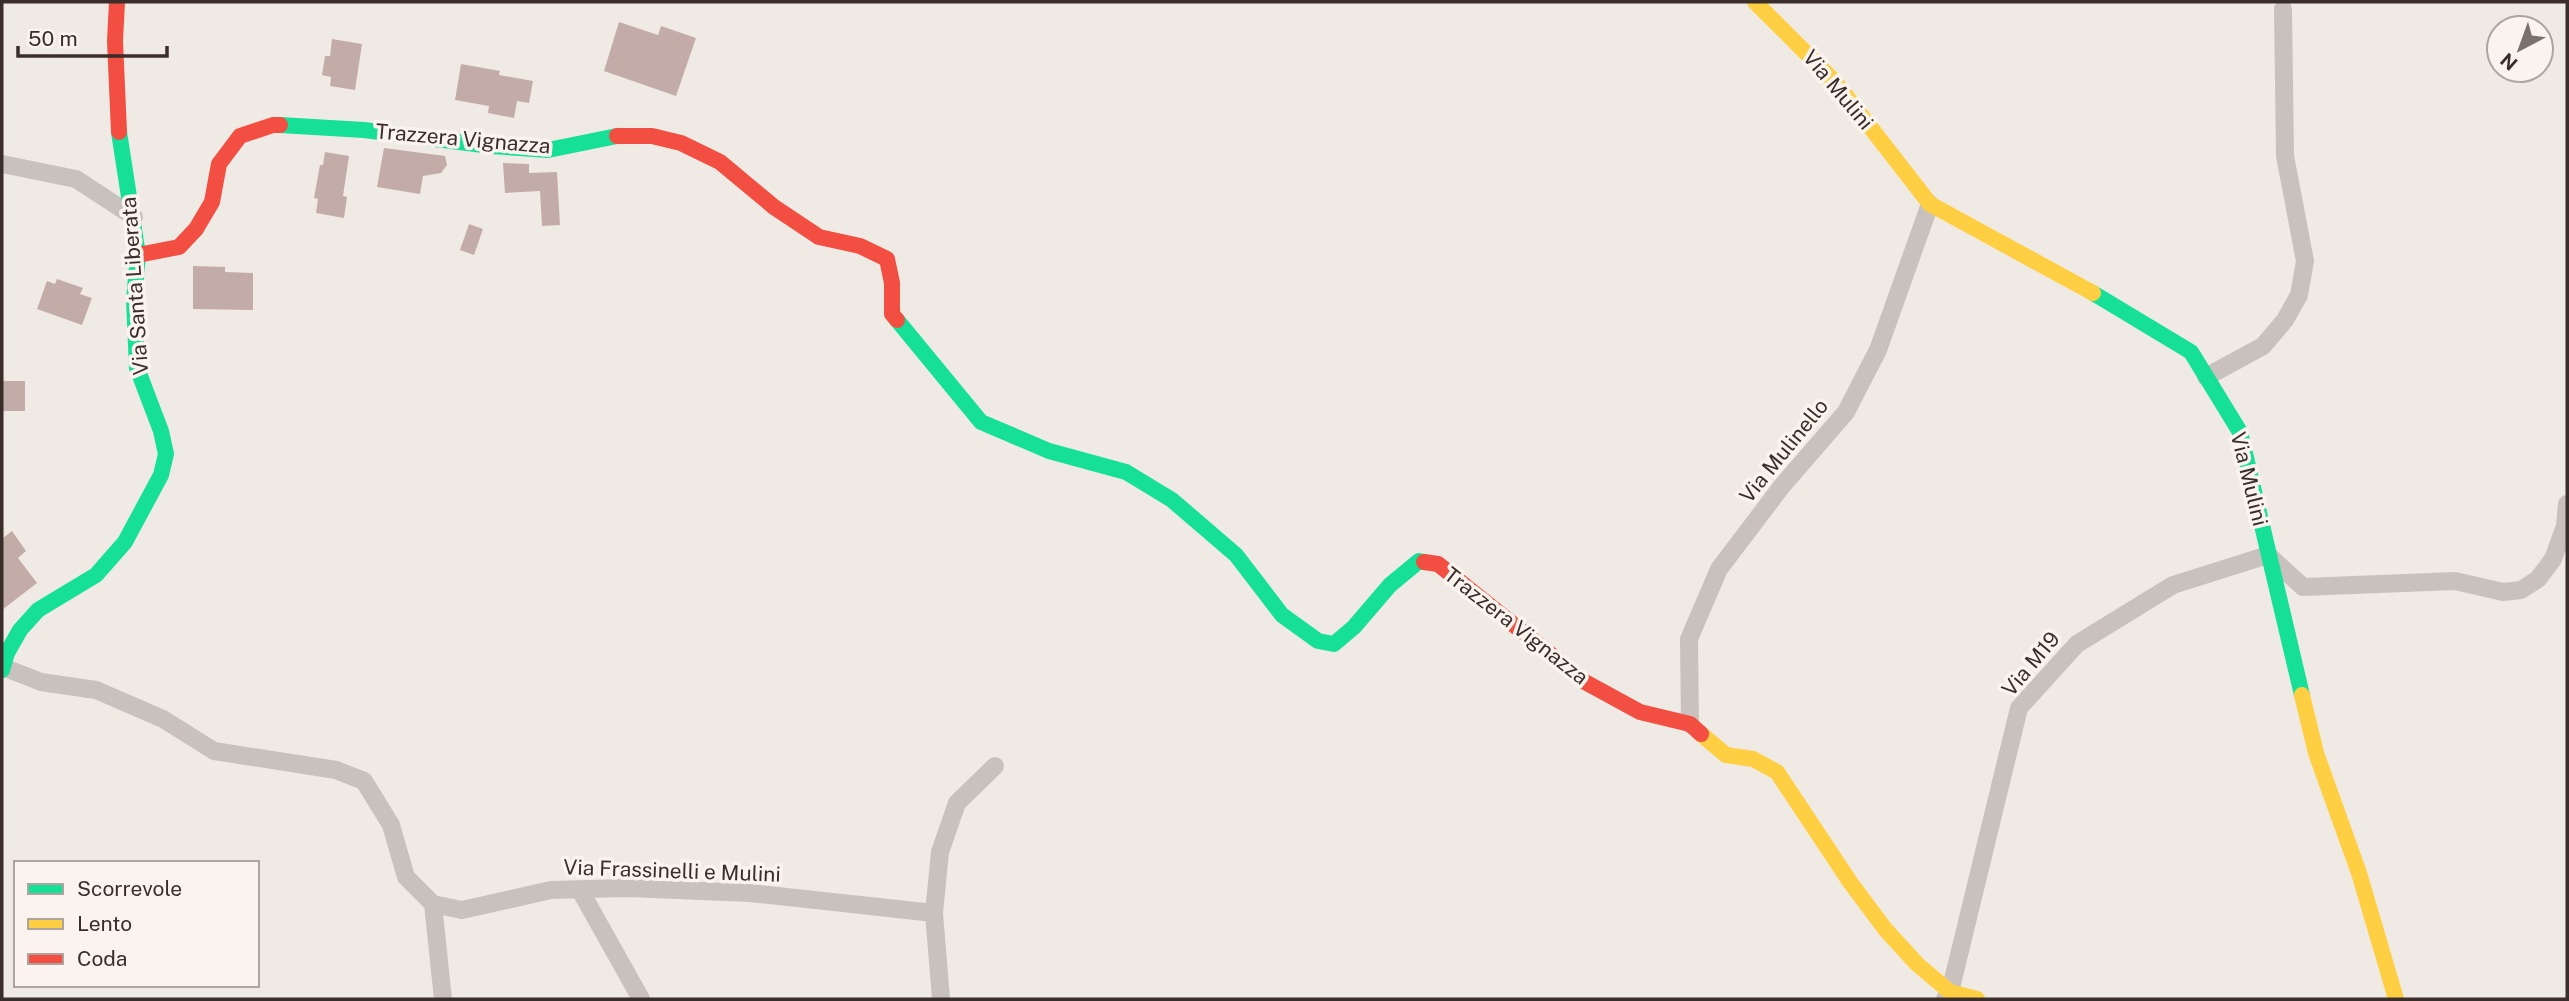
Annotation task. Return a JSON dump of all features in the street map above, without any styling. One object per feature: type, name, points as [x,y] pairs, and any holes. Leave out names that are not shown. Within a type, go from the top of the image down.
[{"type":"street","name":"Via Santa Liberata","points":[[2,668],[20,630],[38,610],[96,575],[125,542],[161,475],[166,454],[161,431],[137,368],[134,300],[138,255],[120,142],[114,41],[117,2]]},
{"type":"street","name":"Via Mulini","points":[[1755,2],[1817,62],[1859,112],[1906,178],[1930,204],[2110,302],[2191,352],[2240,432],[2316,753],[2359,873],[2396,999]]},
{"type":"street","points":[[2206,377],[2263,346],[2285,320],[2299,295],[2305,261],[2285,156],[2283,9]]},
{"type":"street","name":"Trazzera Vignazza","points":[[138,255],[179,247],[196,229],[212,202],[219,164],[240,136],[273,125],[364,130],[491,146],[548,150],[612,136],[652,136],[681,143],[720,162],[774,207],[819,237],[860,246],[887,259],[892,282],[892,314],[981,422],[1049,451],[1126,472],[1172,500],[1236,555],[1282,615],[1318,641],[1334,644],[1354,627],[1390,584],[1419,561],[1438,564],[1585,682],[1640,712],[1690,724],[1726,754],[1753,760],[1777,772],[1850,882],[1885,929],[1948,996]]},
{"type":"street","points":[[2,164],[76,179],[134,217]]},
{"type":"street","name":"Via Mulinello","points":[[1690,724],[1689,639],[1719,569],[1782,486],[1846,412],[1878,350],[1930,204]]},
{"type":"street","points":[[2268,555],[2304,587],[2455,581],[2503,592],[2521,590],[2539,579],[2553,559],[2565,526],[2567,504]]},
{"type":"street","name":"Via M19","points":[[1948,996],[2019,708],[2077,644],[2173,585],[2268,555]]},
{"type":"street","points":[[2,668],[41,682],[96,690],[163,719],[214,751],[336,770],[364,781],[391,825],[406,877],[433,904],[443,999]]},
{"type":"street","points":[[941,999],[934,913],[940,852],[957,803],[995,766]]},
{"type":"street","name":"Via Frassinelli e Mulini","points":[[433,904],[462,910],[551,890],[628,888],[750,893],[934,913]]},
{"type":"street","points":[[580,890],[641,999]]},
{"type":"street","points":[[1948,996],[1977,999]]},
{"type":"building","points":[[619,22],[658,35],[661,26],[696,38],[676,96],[604,71]]},
{"type":"building","points":[[332,39],[362,44],[355,90],[330,86],[331,77],[322,75],[325,56],[330,56]]},
{"type":"building","points":[[461,64],[500,71],[499,75],[533,81],[529,103],[517,101],[514,118],[488,113],[489,106],[455,100]]},
{"type":"building","points":[[384,148],[445,156],[447,165],[441,173],[423,176],[420,194],[377,187]]},
{"type":"building","points":[[325,152],[349,156],[343,196],[347,197],[344,218],[316,213],[318,199],[314,198]]},
{"type":"building","points":[[503,163],[529,164],[529,173],[557,172],[560,225],[542,226],[540,191],[505,193]]},
{"type":"building","points":[[469,224],[483,229],[474,255],[460,250]]},
{"type":"building","points":[[193,266],[225,267],[225,272],[253,273],[253,310],[193,309]]},
{"type":"building","points":[[57,279],[83,288],[80,294],[92,298],[82,325],[37,309],[47,281],[55,284]]},
{"type":"building","points":[[2,381],[25,381],[25,411],[2,411]]},
{"type":"building","points":[[12,531],[26,551],[18,558],[37,583],[2,610],[2,537]]},
{"type":"traffic: fast","points":[[280,125],[364,130],[491,146],[548,150],[617,136]]},
{"type":"traffic: fast","points":[[2,670],[7,653],[20,630],[38,610],[96,575],[125,542],[161,475],[166,454],[161,431],[137,368],[134,300],[138,255],[119,132]]},
{"type":"traffic: fast","points":[[2093,293],[2191,352],[2240,432],[2302,695]]},
{"type":"traffic: fast","points":[[897,320],[981,422],[1049,451],[1126,472],[1172,500],[1236,555],[1282,615],[1318,641],[1334,644],[1354,627],[1390,585],[1419,561],[1424,562]]},
{"type":"traffic: slow","points":[[1755,2],[1836,83],[1930,204],[2093,293]]},
{"type":"traffic: slow","points":[[2302,695],[2316,753],[2359,873],[2396,999]]},
{"type":"traffic: slow","points":[[1701,734],[1726,755],[1753,759],[1777,772],[1850,882],[1885,929],[1917,964],[1950,992],[1977,999]]},
{"type":"traffic: jam","points":[[117,2],[115,41],[119,132]]},
{"type":"traffic: jam","points":[[138,255],[179,247],[196,229],[212,202],[219,164],[240,136],[280,125]]},
{"type":"traffic: jam","points":[[617,136],[652,136],[681,143],[720,162],[774,207],[819,237],[860,246],[887,259],[892,283],[892,314],[897,320]]},
{"type":"traffic: jam","points":[[1424,562],[1438,564],[1585,682],[1640,712],[1690,724],[1701,734]]}]
